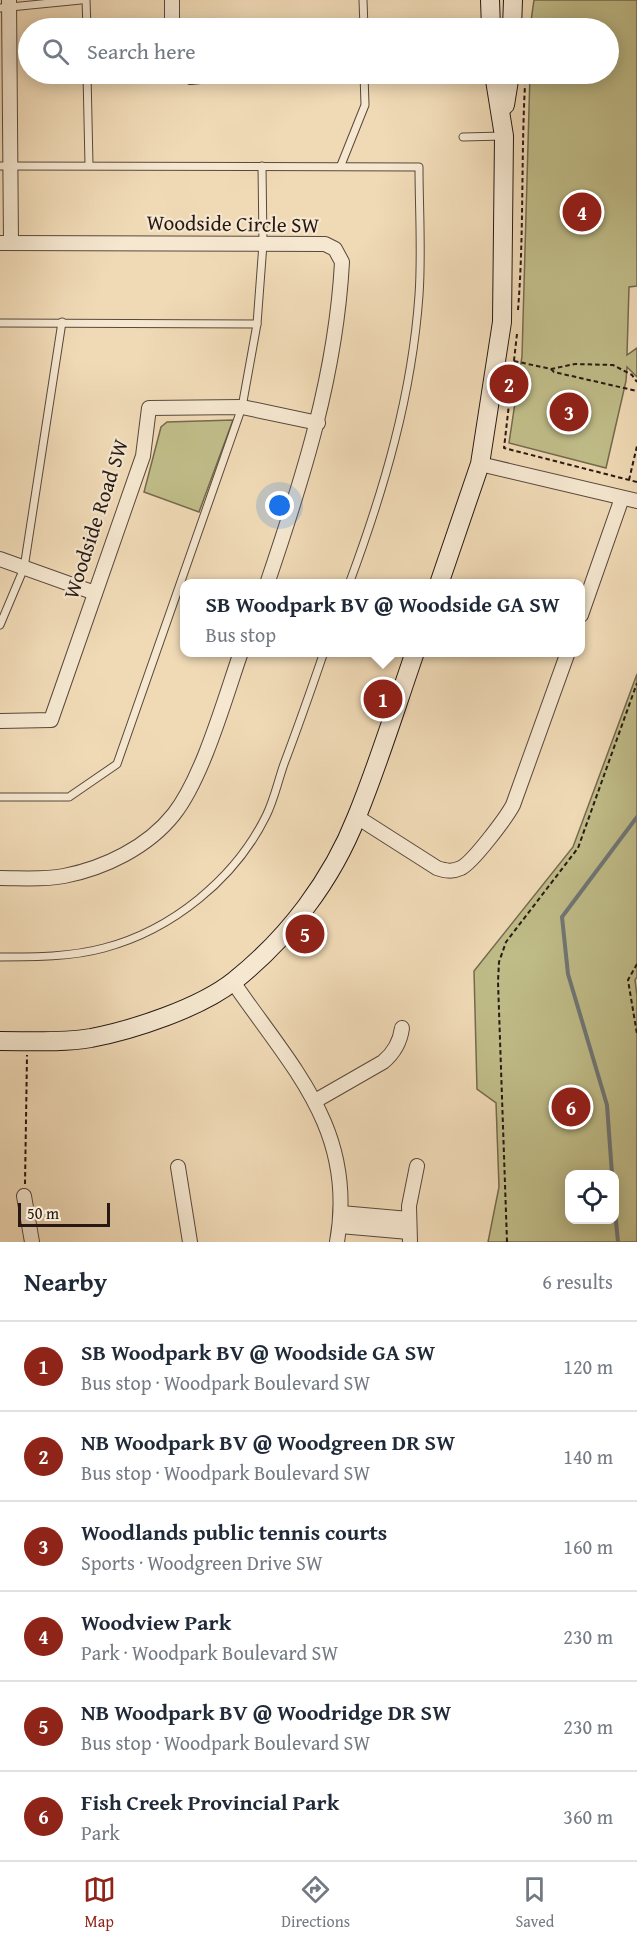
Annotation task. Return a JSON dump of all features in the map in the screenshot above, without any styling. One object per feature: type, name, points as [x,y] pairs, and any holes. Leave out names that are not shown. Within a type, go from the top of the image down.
[{"type":"street","points":[[172,0],[172,18]]},
{"type":"street","points":[[490,0],[491,18]]},
{"type":"street","points":[[512,18],[513,0]]},
{"type":"street","points":[[5,243],[6,6]]},
{"type":"street","points":[[441,579],[480,464],[502,322],[504,136],[503,116],[496,84]]},
{"type":"street","points":[[503,116],[515,84]]},
{"type":"street","name":"Woodside Circle SW","points":[[5,243],[325,244],[335,249],[342,262],[335,345],[318,423],[300,487],[269,579]]},
{"type":"street","name":"Woodside Road SW","points":[[0,721],[51,720],[142,456],[149,408],[242,407],[318,423]]},
{"type":"street","points":[[480,464],[637,501]]},
{"type":"street","points":[[585,604],[622,498]]},
{"type":"street","points":[[0,559],[95,593]]},
{"type":"street","points":[[0,878],[63,876],[92,869],[124,855],[158,830],[174,814],[190,787],[239,657]]},
{"type":"street","points":[[0,1041],[88,1038],[126,1030],[172,1013],[232,982],[277,941],[303,912],[330,871],[357,817],[413,657]]},
{"type":"street","points":[[357,817],[437,868],[449,872],[462,867],[507,817],[566,657]]},
{"type":"street","points":[[232,982],[315,1101],[326,1123],[339,1165],[340,1219],[337,1242]]},
{"type":"street","points":[[315,1101],[383,1062],[392,1054],[402,1028]]},
{"type":"street","points":[[340,1219],[409,1231],[410,1196],[417,1166]]},
{"type":"street","points":[[178,1167],[190,1242]]},
{"type":"street","points":[[24,1196],[32,1242]]},
{"type":"lane","points":[[6,6],[81,0]]},
{"type":"lane","points":[[86,0],[87,18]]},
{"type":"lane","points":[[363,0],[364,18]]},
{"type":"lane","points":[[87,84],[89,165]]},
{"type":"lane","points":[[341,165],[365,105],[364,84]]},
{"type":"lane","points":[[463,137],[504,136]]},
{"type":"lane","points":[[5,166],[419,166],[419,294],[404,403],[370,528],[351,579]]},
{"type":"lane","points":[[182,579],[242,407],[257,324],[263,244],[262,166]]},
{"type":"lane","points":[[0,322],[257,324]]},
{"type":"lane","points":[[0,625],[24,568],[62,322]]},
{"type":"lane","points":[[0,797],[69,797],[117,764],[180,584]]},
{"type":"lane","points":[[0,957],[39,957],[80,953],[117,944],[168,921],[199,900],[237,861],[266,816],[322,657]]},
{"type":"path","points":[[517,84],[522,250],[518,320]]},
{"type":"path","points":[[517,331],[504,448],[637,482]]},
{"type":"path","points":[[514,361],[637,391]]},
{"type":"path","points":[[551,369],[575,364],[613,364],[632,375],[637,382]]},
{"type":"path","points":[[629,480],[637,446]]},
{"type":"path","points":[[507,1242],[498,982],[500,956],[512,933],[578,849],[637,683]]},
{"type":"path","points":[[637,964],[628,980],[637,1034]]},
{"type":"path","points":[[24,1196],[27,1170],[27,1041]]},
{"type":"shaded area","points":[[534,0],[637,0],[637,286],[629,287],[627,355],[637,348],[637,377],[627,367],[626,381],[606,468],[509,443],[522,356],[530,84],[619,84],[619,18],[531,18]]},
{"type":"shaded area","points":[[233,420],[199,512],[144,492],[161,427],[167,422]]},
{"type":"shaded area","points":[[637,674],[637,977],[635,980],[637,996],[637,1242],[488,1242],[499,1187],[496,1103],[477,1089],[474,971],[573,847]]},
{"type":"waterway","points":[[612,1170],[607,1105],[568,974],[562,917],[637,817]]},
{"type":"waterway","points":[[616,1224],[618,1242]]},
{"type":"place","name":"Woodview Park","points":[[582,212]]},
{"type":"place","name":"NB Woodpark BV @ Woodgreen DR SW","points":[[509,384]]},
{"type":"place","name":"Woodlands public tennis courts","points":[[569,412]]},
{"type":"place","name":"SB Woodpark BV @ Woodside GA SW","points":[[383,699]]},
{"type":"place","name":"NB Woodpark BV @ Woodridge DR SW","points":[[305,934]]},
{"type":"place","name":"Fish Creek Provincial Park","points":[[571,1107]]}]
